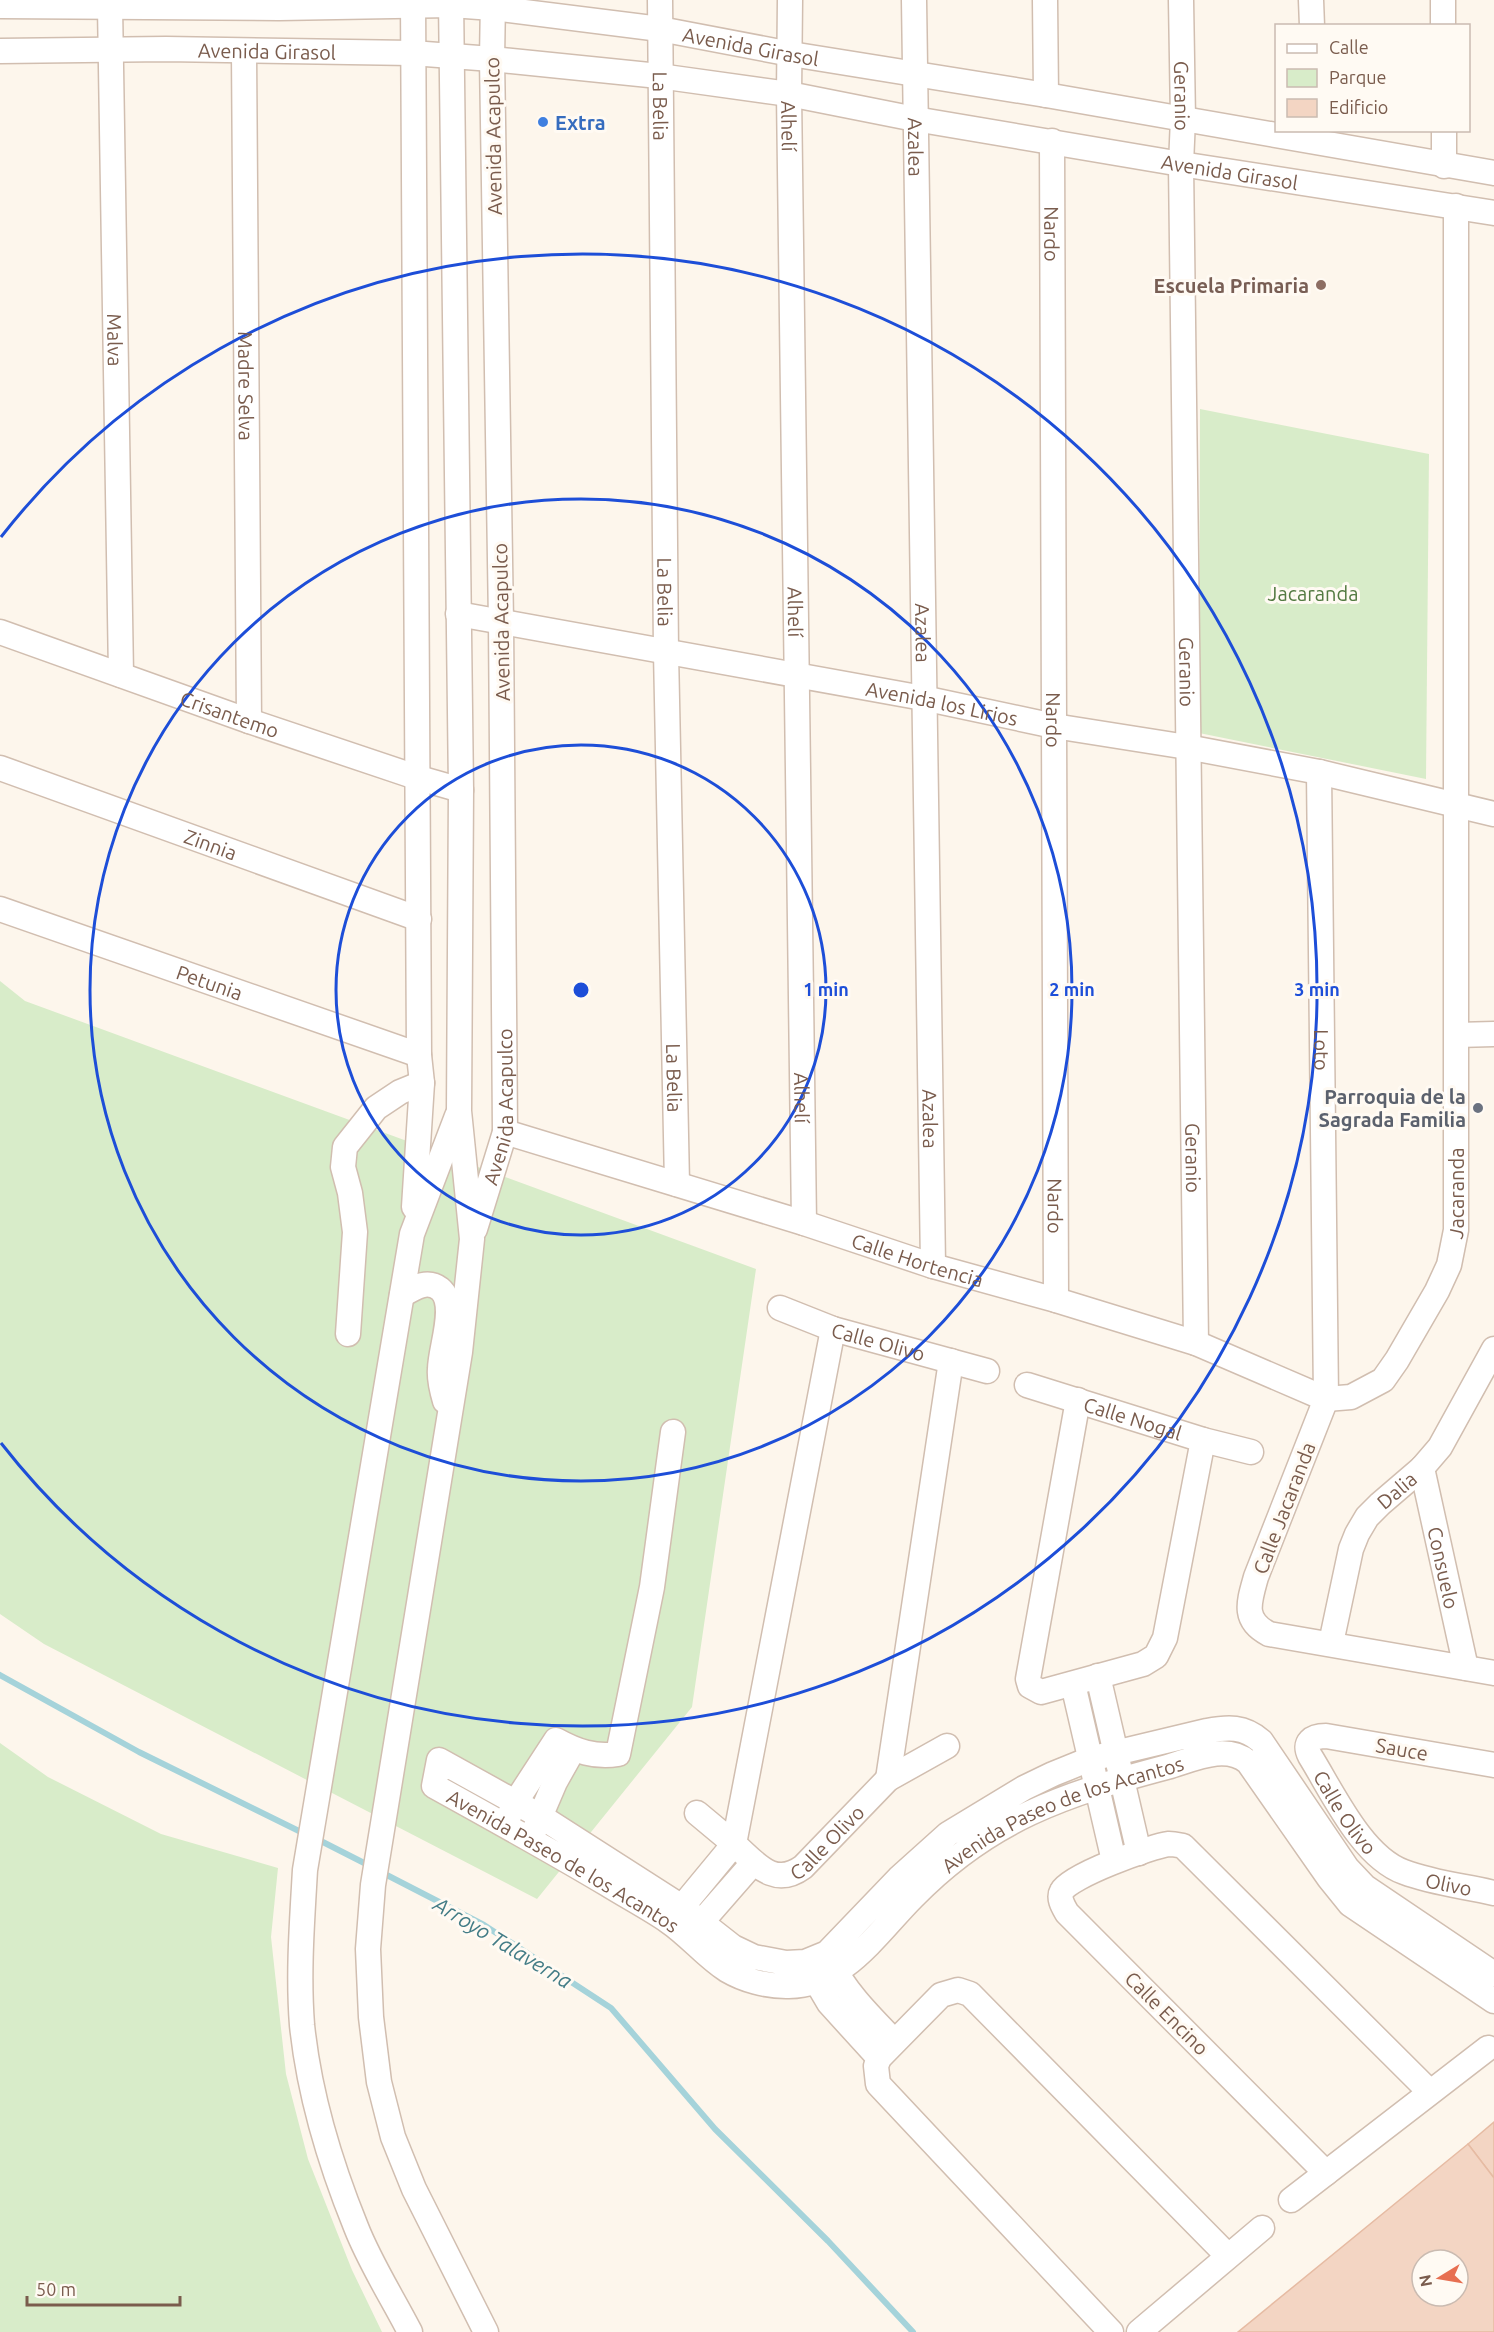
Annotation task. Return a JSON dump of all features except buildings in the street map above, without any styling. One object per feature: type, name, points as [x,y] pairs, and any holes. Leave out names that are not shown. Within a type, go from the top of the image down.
[{"type":"street","name":"La Belia","points":[[660,0],[666,652],[677,1184]]},
{"type":"street","name":"Alhelí","points":[[790,0],[789,94],[804,1223]]},
{"type":"street","name":"Azalea","points":[[914,0],[933,1266]]},
{"type":"street","points":[[1045,0],[1046,95]]},
{"type":"street","name":"Geranio","points":[[1181,0],[1187,747],[1196,1343]]},
{"type":"street","points":[[1311,0],[1312,24]]},
{"type":"street","points":[[1443,0],[1443,24]]},
{"type":"street","name":"Avenida Girasol","points":[[14,4],[110,6],[154,3],[493,4],[660,29],[791,54],[1183,119],[1275,132]]},
{"type":"street","points":[[410,2332],[356,2228],[315,2100],[302,2025],[300,1947],[305,1870],[412,1233],[422,1083],[419,1055],[413,3]]},
{"type":"street","name":"Avenida Acapulco","points":[[451,3],[461,789],[459,1111]]},
{"type":"street","name":"Avenida Acapulco","points":[[472,1239],[506,1132],[493,4]]},
{"type":"street","name":"Malva","points":[[110,6],[120,675]]},
{"type":"street","name":"Avenida Girasol","points":[[0,51],[412,53],[492,58],[659,76],[789,94],[1181,164],[1494,213]]},
{"type":"street","name":"Madre Selva","points":[[244,52],[249,722]]},
{"type":"street","name":"Avenida Girasol","points":[[1276,132],[1312,137],[1444,166],[1494,173]]},
{"type":"street","points":[[1444,132],[1444,166]]},
{"type":"street","name":"Nardo","points":[[1052,141],[1056,1300]]},
{"type":"street","name":"Jacaranda","points":[[1326,1399],[1351,1398],[1383,1380],[1426,1311],[1449,1265],[1456,1230],[1456,206]]},
{"type":"street","name":"Avenida los Lirios","points":[[458,614],[923,698],[1054,726],[1187,747],[1319,772],[1494,814]]},
{"type":"street","name":"Crisantemo","points":[[0,632],[249,722],[419,778],[461,789]]},
{"type":"street","name":"Zinnia","points":[[0,768],[419,919]]},
{"type":"street","name":"Loto","points":[[1319,772],[1326,1399]]},
{"type":"street","name":"Petunia","points":[[0,909],[419,1055]]},
{"type":"street","points":[[1457,1035],[1494,1034]]},
{"type":"street","points":[[348,1334],[355,1232],[350,1193],[342,1167],[345,1147],[376,1108],[400,1092],[422,1083]]},
{"type":"street","points":[[412,1233],[459,1111]]},
{"type":"street","points":[[459,1111],[472,1239],[460,1352],[373,1885],[368,1949],[371,2018],[379,2082],[393,2137],[414,2189],[482,2330]]},
{"type":"street","name":"Calle Hortencia","points":[[506,1132],[804,1223],[933,1266],[1056,1300],[1196,1343],[1326,1399]]},
{"type":"street","points":[[402,1295],[424,1284],[435,1285],[444,1293],[449,1308],[440,1369],[441,1388],[449,1415]]},
{"type":"street","points":[[780,1308],[833,1329]]},
{"type":"street","name":"Calle Olivo","points":[[676,1914],[734,1844],[833,1329],[951,1361],[888,1779]]},
{"type":"street","name":"Dalia","points":[[1331,1643],[1351,1549],[1367,1517],[1422,1468],[1440,1447],[1494,1349]]},
{"type":"street","points":[[951,1361],[987,1371]]},
{"type":"street","points":[[1027,1385],[1078,1400]]},
{"type":"street","name":"Calle Jacaranda","points":[[1326,1399],[1256,1577],[1249,1604],[1252,1619],[1260,1629],[1269,1634],[1331,1643]]},
{"type":"street","name":"Calle Nogal","points":[[1078,1400],[1203,1440],[1161,1649],[1156,1656],[1143,1664],[1041,1692],[1029,1686],[1028,1679],[1078,1400]]},
{"type":"street","points":[[505,1825],[515,1803],[556,1740],[573,1750],[594,1755],[618,1754],[652,1587],[674,1432]]},
{"type":"street","points":[[1203,1440],[1251,1452]]},
{"type":"street","name":"Consuelo","points":[[1422,1468],[1466,1668]]},
{"type":"street","points":[[1331,1643],[1494,1673]]},
{"type":"street","points":[[1098,1676],[1139,1853]]},
{"type":"street","points":[[1073,1683],[1114,1861]]},
{"type":"street","name":"Avenida Paseo de los Acantos","points":[[821,1968],[899,1878],[948,1834],[1024,1788],[1090,1759],[1221,1728],[1239,1729],[1252,1733],[1269,1752],[1347,1868],[1358,1880],[1494,1974]]},
{"type":"street","name":"Sauce","points":[[1311,1739],[1326,1736],[1494,1765]]},
{"type":"street","name":"Calle Olivo","points":[[1311,1739],[1307,1747],[1310,1756],[1357,1832],[1382,1861],[1404,1872]]},
{"type":"street","name":"Calle Olivo","points":[[697,1813],[753,1863],[771,1874],[786,1876],[794,1874],[888,1779],[947,1746]]},
{"type":"street","points":[[531,1838],[573,1750]]},
{"type":"street","name":"Avenida Paseo de los Acantos","points":[[676,1914],[434,1786],[439,1760],[540,1816],[676,1914],[694,1930],[754,1957],[821,1968],[876,1936],[938,1873],[980,1839],[1031,1811],[1097,1786],[1218,1754],[1234,1754],[1241,1757],[1259,1777],[1329,1878],[1350,1904],[1494,2001]]},
{"type":"street","name":"Calle Encino","points":[[1326,2173],[1067,1912],[1060,1898],[1062,1890],[1069,1883],[1114,1861],[1167,1844],[1183,1846],[1430,2092]]},
{"type":"street","name":"Calle Olivo","points":[[694,1930],[753,1863]]},
{"type":"street","name":"Olivo","points":[[1404,1872],[1494,1893]]},
{"type":"street","points":[[821,1968],[860,2007],[886,2050]]},
{"type":"street","points":[[1111,2332],[884,2091],[876,2076],[876,2066],[886,2050],[941,1995],[958,1990],[970,1994],[1228,2256]]},
{"type":"street","points":[[1291,2200],[1488,2048]]},
{"type":"street","points":[[1139,2332],[1262,2228]]},
{"type":"green space","name":"Jacaranda","points":[[1200,409],[1429,454],[1426,779],[1199,733]]},
{"type":"green space","points":[[0,981],[25,1001],[756,1269],[692,1707],[537,1899],[44,1644],[0,1614]]},
{"type":"green space","points":[[0,1743],[48,1777],[161,1834],[278,1868],[271,1937],[286,2074],[308,2159],[352,2270],[382,2332],[0,2332]]},
{"type":"waterway","name":"Arroyo Talaverna","points":[[0,1675],[139,1752],[305,1834]]},
{"type":"waterway","name":"Arroyo Talaverna","points":[[315,1838],[370,1866]]},
{"type":"waterway","name":"Arroyo Talaverna","points":[[381,1872],[484,1925],[611,2008],[715,2129],[828,2241],[913,2332]]},
{"type":"place","name":"Extra","points":[[543,122]]},
{"type":"place","name":"Escuela Primaria","points":[[1321,285]]},
{"type":"place","name":"Parroquia de la Sagrada Familia","points":[[1478,1108]]}]
